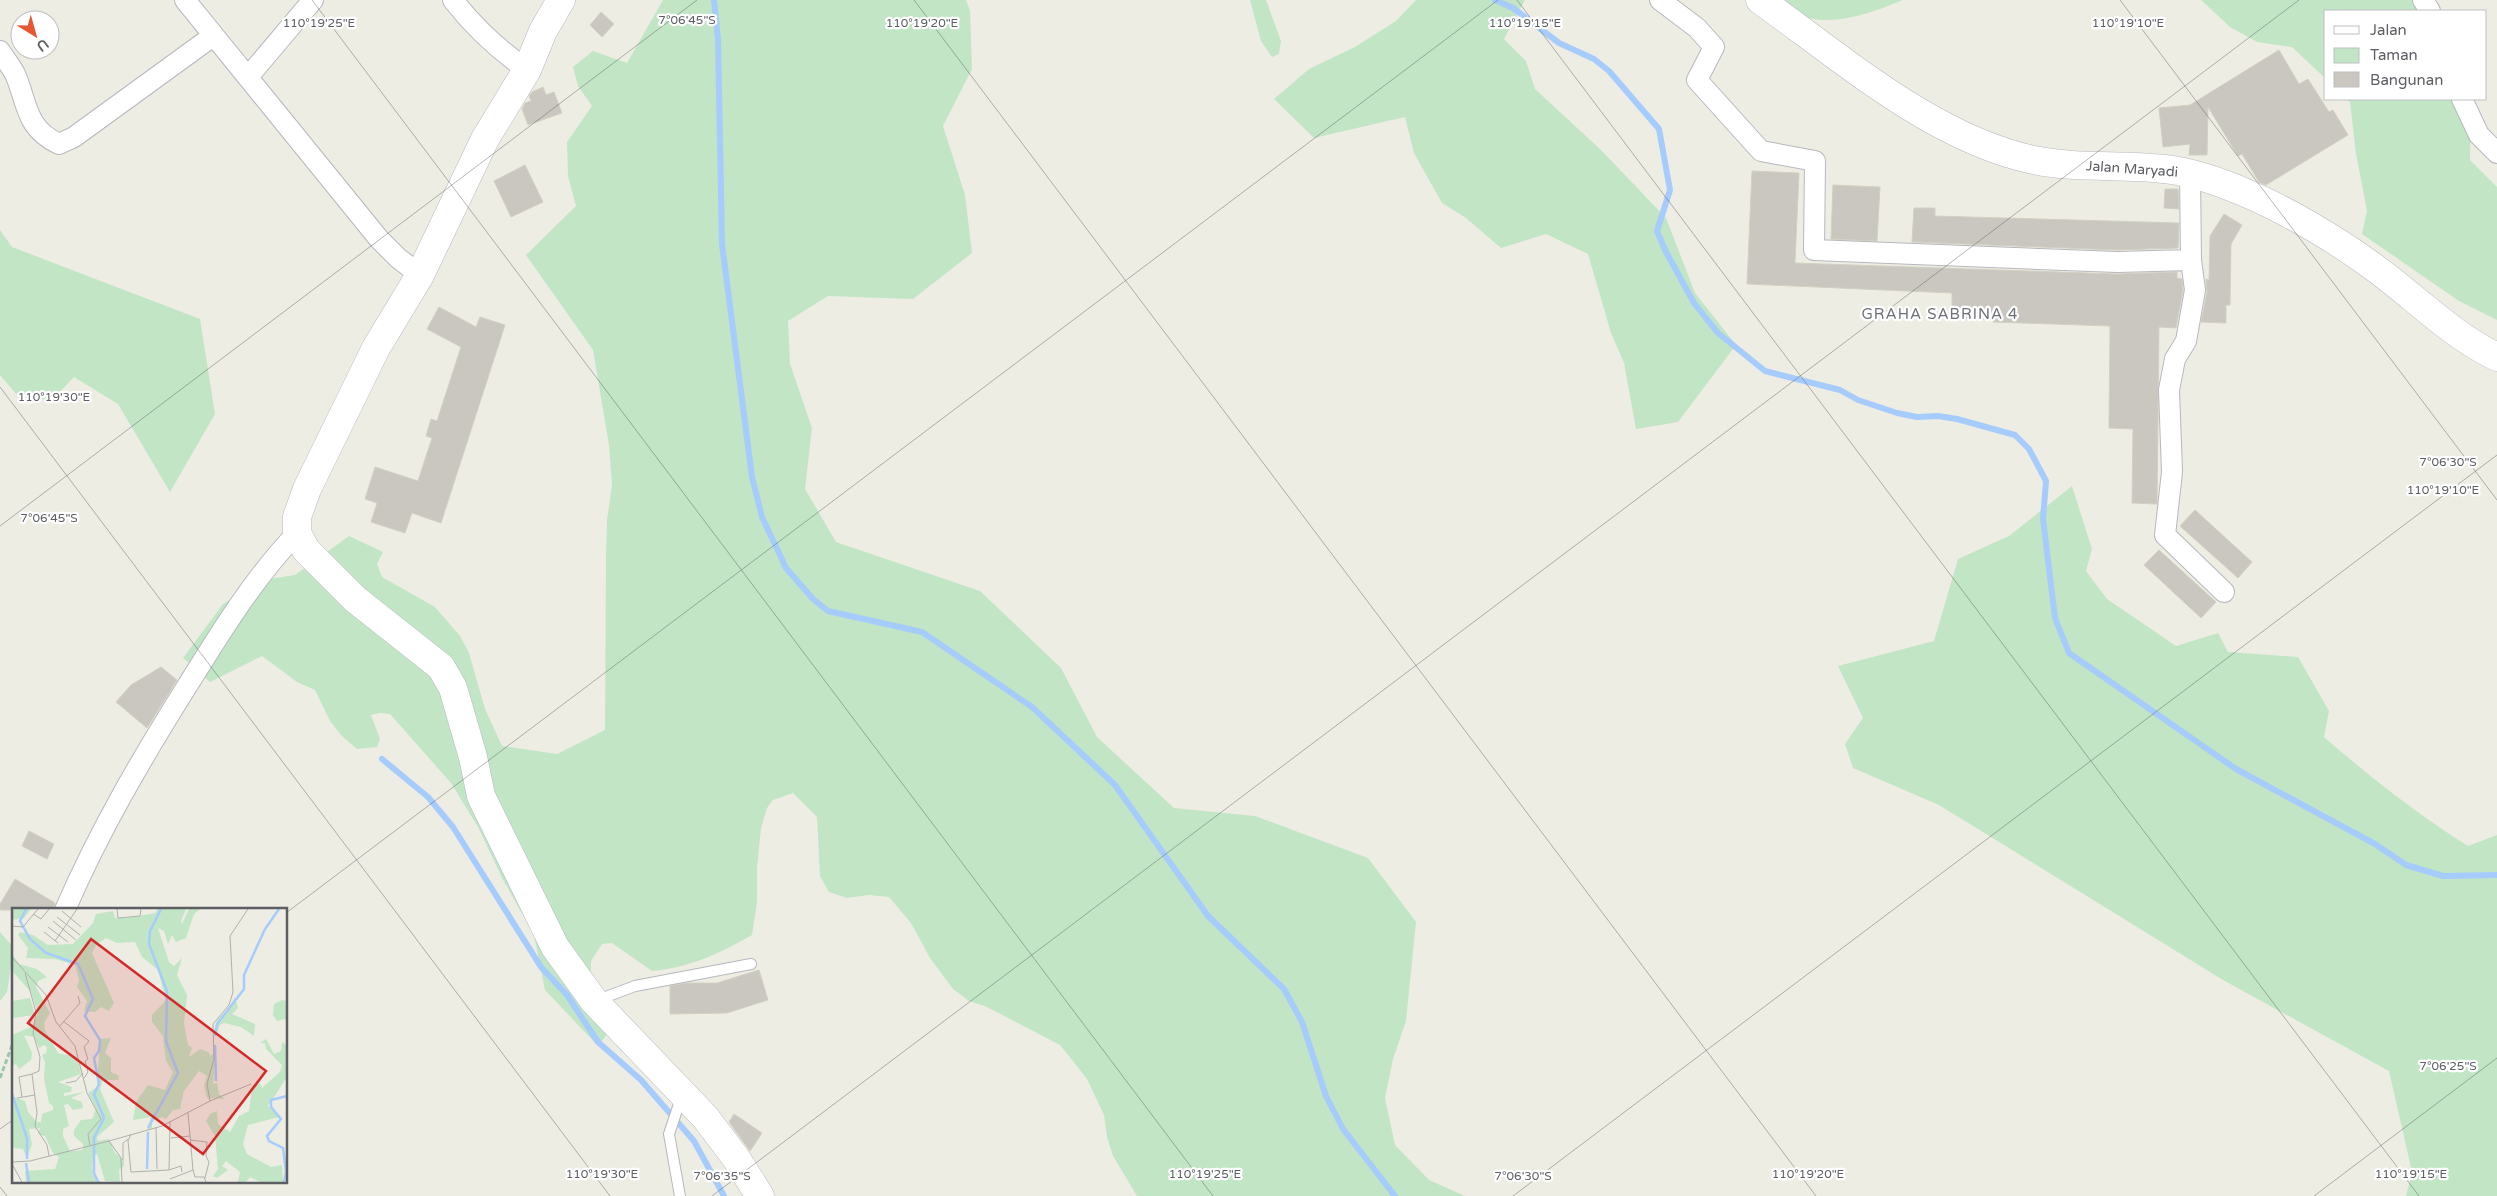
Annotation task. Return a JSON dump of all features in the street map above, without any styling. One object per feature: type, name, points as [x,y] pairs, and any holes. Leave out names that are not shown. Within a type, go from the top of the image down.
[{"type":"street","points":[[186,0],[379,239],[398,258],[420,275]]},
{"type":"street","points":[[248,76],[313,0]]},
{"type":"street","points":[[453,0],[468,20],[502,52],[527,70]]},
{"type":"street","points":[[561,0],[543,31],[527,70],[485,139],[420,275],[376,348],[307,489],[298,517],[297,533],[306,550],[355,599],[441,667],[453,688],[473,757],[481,796],[556,947],[594,1001],[680,1100],[705,1117],[736,1158],[760,1196]]},
{"type":"street","points":[[1660,0],[1697,28],[1714,47],[1698,80],[1761,150],[1815,161],[1814,250],[2117,262],[2191,260]]},
{"type":"street","name":"Jalan Maryadi","points":[[1760,0],[1912,108],[1960,134],[1985,144],[2015,155],[2060,164],[2162,169],[2190,173],[2249,194],[2282,210],[2368,262],[2442,322],[2484,351],[2497,357]]},
{"type":"street","points":[[0,51],[14,74],[24,105],[36,126],[45,137],[59,144],[74,137],[214,36]]},
{"type":"street","points":[[2462,100],[2479,135],[2497,153]]},
{"type":"street","points":[[2190,173],[2191,260],[2195,290],[2192,320],[2186,341],[2174,359],[2169,390],[2172,472],[2165,535],[2224,592]]},
{"type":"street","points":[[66,908],[80,876],[155,737],[236,608],[269,562],[297,533]]},
{"type":"lane","points":[[594,1001],[636,986],[751,964]]},
{"type":"lane","points":[[680,1100],[670,1134],[680,1196]]},
{"type":"path","points":[[0,1078],[12,1045]]},
{"type":"green space","points":[[663,0],[966,0],[970,11],[972,69],[943,126],[965,195],[972,253],[913,299],[828,296],[788,321],[790,364],[812,428],[805,489],[836,542],[980,591],[1061,668],[1097,737],[1174,808],[1255,816],[1368,858],[1416,922],[1406,1021],[1393,1059],[1385,1098],[1395,1145],[1429,1180],[1465,1196],[1137,1196],[1113,1156],[1107,1137],[1104,1115],[1087,1079],[1060,1045],[987,1007],[969,1001],[953,989],[930,958],[911,923],[889,897],[869,895],[847,898],[829,892],[820,876],[817,817],[793,793],[773,800],[767,808],[761,828],[757,868],[757,902],[752,935],[704,959],[678,967],[652,971],[612,943],[602,944],[591,961],[591,972],[612,1028],[598,1046],[545,990],[534,935],[502,878],[478,827],[451,783],[390,714],[380,713],[371,715],[380,739],[377,747],[357,749],[342,736],[330,721],[315,690],[297,682],[262,656],[210,682],[183,658],[223,604],[262,580],[295,575],[349,536],[383,552],[377,564],[382,577],[435,607],[460,636],[469,653],[485,709],[502,746],[557,754],[605,730],[607,520],[612,484],[609,445],[593,350],[526,255],[576,206],[568,176],[567,142],[592,106],[578,86],[573,67],[593,51],[627,63]]},
{"type":"green space","points":[[1250,0],[1266,0],[1281,41],[1279,54],[1272,57],[1261,41]]},
{"type":"green space","points":[[1416,0],[1525,0],[1504,39],[1526,61],[1535,89],[1601,150],[1666,218],[1695,293],[1736,345],[1678,422],[1636,429],[1624,363],[1611,333],[1588,254],[1546,234],[1501,248],[1466,218],[1442,203],[1414,153],[1405,117],[1314,138],[1274,99],[1309,69],[1355,47],[1396,21]]},
{"type":"green space","points":[[1773,0],[1903,0],[1853,17],[1821,20],[1804,17]]},
{"type":"green space","points":[[2201,0],[2434,0],[2436,10],[2324,10],[2324,77],[2292,47],[2257,42],[2230,27]]},
{"type":"green space","points":[[2347,100],[2471,100],[2470,160],[2497,187],[2497,320],[2459,301],[2362,234],[2367,211],[2356,154],[2350,102]]},
{"type":"green space","points":[[0,230],[12,247],[200,319],[215,414],[170,492],[118,404],[74,377],[51,401],[17,395],[0,375]]},
{"type":"green space","points":[[2072,486],[2092,549],[2086,571],[2107,599],[2176,646],[2218,633],[2228,652],[2298,657],[2329,711],[2324,737],[2394,794],[2468,846],[2497,835],[2497,1196],[2406,1196],[2412,1172],[2389,1071],[2223,980],[1939,805],[1853,768],[1845,744],[1863,718],[1838,666],[1934,641],[1958,559],[2009,536]]},
{"type":"green space","points":[[0,932],[12,946],[12,961],[7,992],[0,1001]]},
{"type":"building","points":[[601,12],[614,24],[602,37],[590,25]]},
{"type":"building","points":[[2279,50],[2299,84],[2308,79],[2329,112],[2333,110],[2348,135],[2266,185],[2259,182],[2242,154],[2238,156],[2208,107],[2207,155],[2189,155],[2190,144],[2163,147],[2159,108],[2190,105]]},
{"type":"building","points":[[543,87],[546,95],[554,92],[562,113],[528,125],[522,109],[525,103],[531,101],[529,96],[532,92]]},
{"type":"building","points":[[525,165],[543,202],[511,217],[494,181]]},
{"type":"building","points":[[1752,171],[1799,173],[1795,263],[2117,274],[2177,272],[2177,278],[2182,279],[2183,290],[2176,328],[2159,327],[2157,504],[2132,503],[2133,429],[2109,428],[2110,326],[1993,322],[1993,319],[1952,318],[1952,293],[1747,284]]},
{"type":"building","points":[[1833,185],[1880,187],[1877,241],[1831,239]]},
{"type":"building","points":[[2165,189],[2178,189],[2179,209],[2164,208]]},
{"type":"building","points":[[1914,208],[1935,208],[1935,216],[2179,223],[2178,248],[2117,250],[1912,242]]},
{"type":"building","points":[[2224,214],[2242,225],[2231,244],[2230,305],[2226,305],[2226,323],[2201,322],[2207,292],[2206,279],[2209,280],[2210,236]]},
{"type":"building","points":[[439,307],[476,327],[480,317],[505,325],[441,523],[412,513],[405,533],[371,522],[377,503],[365,499],[375,467],[418,481],[432,438],[426,436],[431,419],[437,421],[461,347],[427,329]]},
{"type":"building","points":[[2195,510],[2252,562],[2238,578],[2180,526]]},
{"type":"building","points":[[2159,550],[2216,602],[2201,618],[2144,565]]},
{"type":"building","points":[[161,667],[177,680],[147,728],[116,702],[131,685]]},
{"type":"building","points":[[29,831],[54,844],[47,859],[22,846]]},
{"type":"building","points":[[15,879],[55,903],[54,908],[12,908],[12,910],[0,910],[0,904]]},
{"type":"building","points":[[759,970],[768,1000],[727,1013],[670,1014],[670,986],[686,983],[717,983]]},
{"type":"building","points":[[734,1114],[762,1133],[750,1151],[729,1122]]},
{"type":"waterway","points":[[714,0],[718,39],[722,244],[752,477],[762,517],[786,568],[813,599],[828,611],[922,632],[1032,707],[1115,785],[1208,916],[1284,989],[1302,1022],[1326,1096],[1343,1129],[1395,1196]]},
{"type":"waterway","points":[[1495,0],[1513,8],[1559,43],[1594,59],[1609,71],[1659,129],[1670,190],[1657,231],[1665,250],[1694,303],[1718,333],[1765,371],[1840,390],[1858,400],[1897,413],[1917,417],[1938,416],[1957,419],[2015,435],[2029,449],[2046,481],[2043,519],[2055,618],[2069,653],[2236,769],[2375,844],[2406,865],[2443,876],[2497,875]]},
{"type":"waterway","points":[[382,759],[428,797],[453,827],[541,967],[567,995],[598,1042],[641,1080],[694,1141],[724,1196]]},
{"type":"district","name":"GRAHA SABRINA 4","points":[[1940,314]]}]
